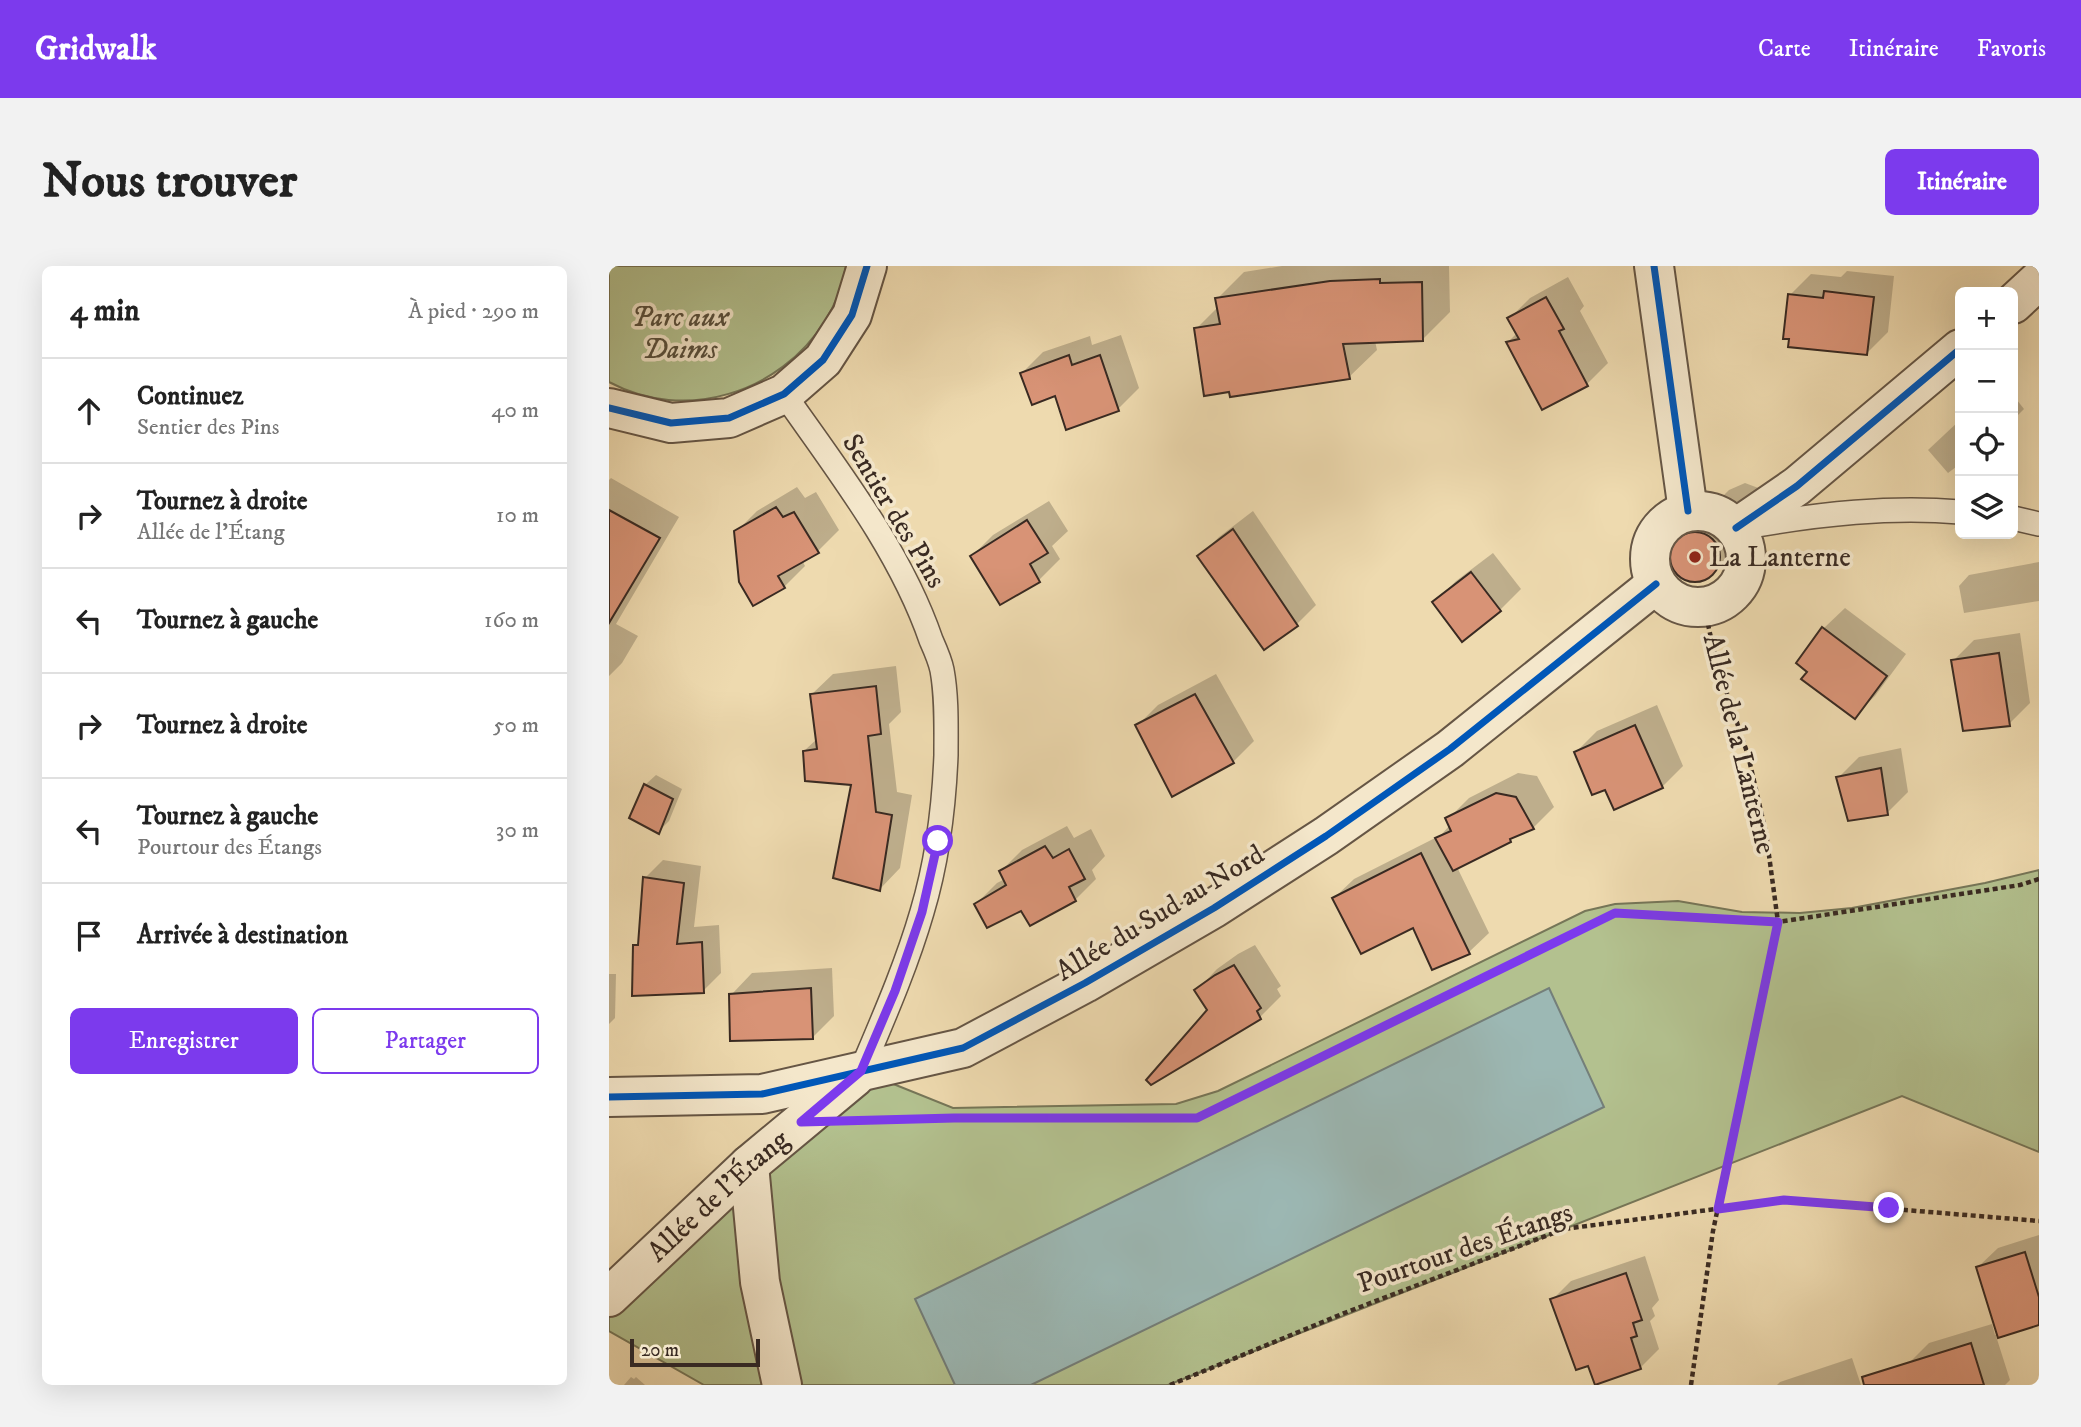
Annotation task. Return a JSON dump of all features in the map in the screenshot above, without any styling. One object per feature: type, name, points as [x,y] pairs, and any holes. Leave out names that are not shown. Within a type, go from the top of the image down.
[{"type":"street","points":[[610,413],[671,423],[729,418],[784,394],[823,360],[852,315],[867,266]]},
{"type":"street","points":[[1654,266],[1688,511]]},
{"type":"street","points":[[2018,299],[2039,280]]},
{"type":"street","points":[[1736,528],[1797,486],[1959,350]]},
{"type":"street","points":[[1688,511],[1706,511],[1723,517],[1736,528],[1745,547],[1746,567],[1738,586],[1724,600],[1704,607],[1686,606],[1668,598],[1656,584],[1650,566],[1650,548],[1657,531],[1671,518],[1688,511]]},
{"type":"street","name":"Allée du Sud au Nord","points":[[609,1097],[762,1094],[963,1048],[1085,984],[1214,908],[1326,836],[1450,749],[1656,584]]},
{"type":"street","name":"Allée de l'Étang","points":[[609,1297],[749,1165],[861,1071]]},
{"type":"street","points":[[749,1165],[760,1282],[782,1385]]},
{"type":"lane","name":"Sentier des Pins","points":[[784,394],[846,482],[899,567],[923,616],[941,669],[946,723],[945,774],[938,841],[922,912],[895,991],[861,1071]]},
{"type":"lane","points":[[1736,528],[1851,512],[1931,509],[1955,511]]},
{"type":"lane","points":[[2018,520],[2039,524]]},
{"type":"path","points":[[801,1122],[954,1118],[1197,1118],[1615,913],[1778,922],[2019,885],[2039,879]]},
{"type":"green space","name":"Parc aux Daims","points":[[609,266],[846,266],[838,295],[825,321],[806,346],[783,367],[757,383],[729,394],[699,400],[668,400],[638,394],[609,382]]},
{"type":"green space","points":[[2039,870],[2039,1152],[1902,1096],[1168,1385],[704,1385],[609,1331],[609,1297],[861,1071],[953,1108],[1176,1104],[1218,1091],[1585,911],[1615,904],[1678,901],[1742,912],[1800,913],[1852,908]]},
{"type":"water","points":[[1549,988],[1604,1107],[1031,1385],[955,1385],[915,1299]]},
{"type":"building","points":[[1380,279],[1380,283],[1422,282],[1423,341],[1343,344],[1350,379],[1230,397],[1229,392],[1204,396],[1194,328],[1220,324],[1215,298],[1330,281]]},
{"type":"building","points":[[1824,291],[1874,297],[1867,355],[1788,347],[1789,339],[1783,339],[1788,294],[1823,298]]},
{"type":"building","points":[[1546,297],[1564,329],[1559,331],[1588,386],[1542,410],[1506,342],[1519,339],[1507,318]]},
{"type":"building","points":[[1069,355],[1072,365],[1100,355],[1119,411],[1066,430],[1055,396],[1032,405],[1020,373]]},
{"type":"building","points":[[776,507],[783,517],[794,512],[819,553],[778,576],[785,588],[753,606],[739,582],[734,531]]},
{"type":"building","points":[[609,510],[660,538],[609,623]]},
{"type":"building","points":[[1027,520],[1048,553],[1030,564],[1040,582],[1000,605],[970,556]]},
{"type":"building","points":[[1233,529],[1298,626],[1264,650],[1197,556]]},
{"type":"building","name":"La Lanterne","points":[[1695,532],[1713,539],[1720,557],[1713,575],[1695,582],[1677,575],[1670,557],[1677,539]]},
{"type":"building","points":[[1471,572],[1501,611],[1462,642],[1432,602]]},
{"type":"building","points":[[1822,627],[1887,676],[1855,719],[1801,679],[1807,672],[1796,663]]},
{"type":"building","points":[[1999,653],[2010,726],[1963,731],[1951,660]]},
{"type":"building","points":[[876,686],[881,734],[868,736],[876,812],[892,815],[880,891],[833,878],[851,785],[805,781],[803,751],[817,749],[810,694]]},
{"type":"building","points":[[1195,694],[1234,763],[1172,797],[1135,725]]},
{"type":"building","points":[[1635,725],[1663,788],[1614,810],[1605,790],[1592,795],[1574,752]]},
{"type":"building","points":[[1881,768],[1888,815],[1848,821],[1836,777]]},
{"type":"building","points":[[644,784],[673,799],[659,834],[629,818]]},
{"type":"building","points":[[1496,793],[1516,797],[1534,829],[1510,839],[1511,842],[1453,871],[1435,838],[1451,831],[1445,818]]},
{"type":"building","points":[[1045,846],[1053,858],[1069,849],[1085,879],[1069,887],[1076,901],[1030,926],[1021,911],[987,928],[974,904],[1006,885],[999,871]]},
{"type":"building","points":[[1421,853],[1470,954],[1432,970],[1413,928],[1361,954],[1332,898]]},
{"type":"building","points":[[643,877],[684,883],[677,944],[702,942],[704,993],[632,996],[633,945],[638,945]]},
{"type":"building","points":[[1234,965],[1261,1008],[1257,1011],[1261,1019],[1151,1085],[1146,1080],[1207,1010],[1194,990]]},
{"type":"building","points":[[811,988],[813,1039],[730,1041],[729,994]]},
{"type":"building","points":[[2025,1252],[2039,1297],[2039,1325],[1998,1338],[1976,1267]]},
{"type":"building","points":[[1626,1273],[1642,1320],[1633,1323],[1637,1336],[1631,1338],[1641,1369],[1595,1385],[1588,1366],[1576,1370],[1550,1299]]},
{"type":"building","points":[[1971,1343],[1984,1385],[1864,1385],[1862,1377]]},
{"type":"cycle path","points":[[609,408],[671,423],[729,418],[784,394],[823,360],[852,315],[867,266]]},
{"type":"cycle path","points":[[1654,266],[1688,511]]},
{"type":"cycle path","points":[[1736,528],[1797,486],[1959,350]]},
{"type":"cycle path","points":[[609,1097],[762,1094],[963,1048],[1085,983],[1214,908],[1326,836],[1450,749],[1656,584]]},
{"type":"place","name":"La Lanterne","points":[[1695,557]]},
{"type":"route","points":[[938,841],[922,912],[895,991],[861,1071],[801,1122],[954,1118],[1197,1118],[1615,913],[1778,922],[1718,1209],[1784,1200],[1889,1208]]}]
